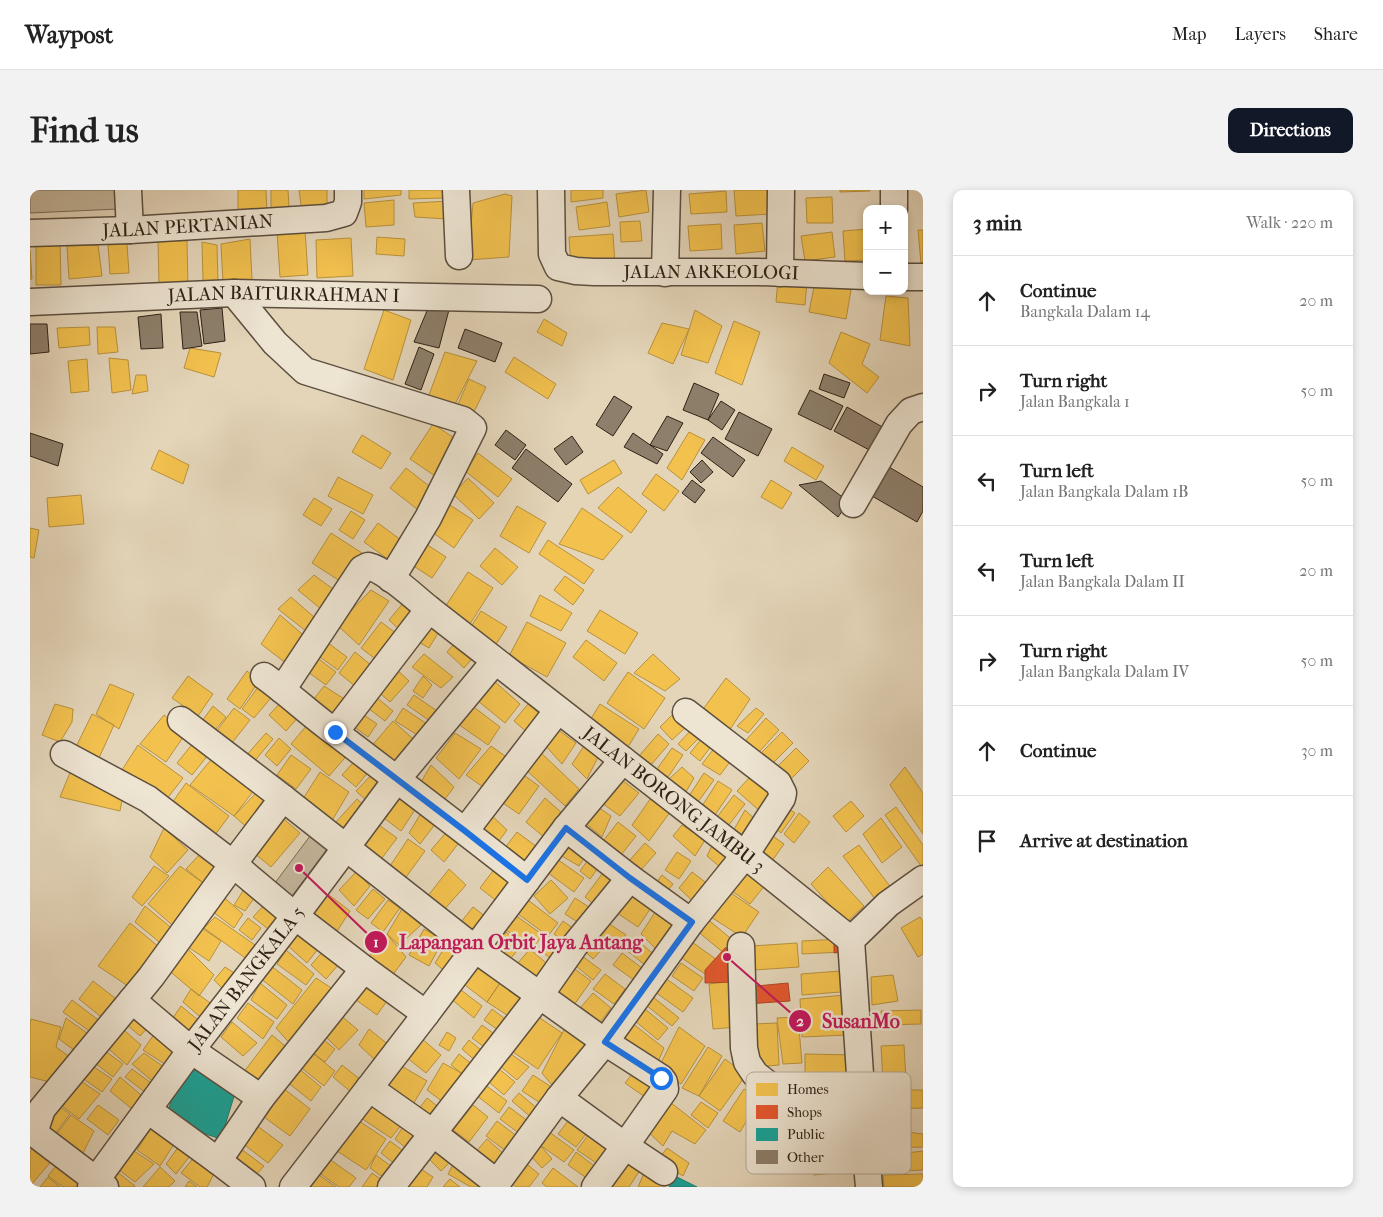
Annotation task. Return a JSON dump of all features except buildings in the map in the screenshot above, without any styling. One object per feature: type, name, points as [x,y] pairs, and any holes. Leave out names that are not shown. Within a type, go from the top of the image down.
[{"type":"street","points":[[128,190],[130,230]]},
{"type":"street","points":[[456,190],[459,256]]},
{"type":"street","name":"JALAN ARKEOLOGI","points":[[551,190],[552,254],[558,267],[594,272],[759,272],[863,276]]},
{"type":"street","points":[[666,273],[667,190]]},
{"type":"street","points":[[780,273],[782,190]]},
{"type":"street","points":[[894,190],[894,205]]},
{"type":"street","name":"JALAN PERTANIAN","points":[[30,234],[326,218],[346,202]]},
{"type":"street","points":[[908,277],[923,276]]},
{"type":"street","points":[[234,292],[276,343],[304,371],[463,420],[474,428],[428,518],[391,579]]},
{"type":"street","name":"JALAN BAITURRAHMAN I","points":[[30,302],[234,292],[538,299]]},
{"type":"street","points":[[853,504],[899,424],[911,411],[923,407]]},
{"type":"street","name":"JALAN BORONG JAMBU 3","points":[[335,732],[273,683],[362,569],[368,566],[374,567],[745,855],[851,940]]},
{"type":"street","points":[[429,609],[335,732],[527,880]]},
{"type":"street","name":"JALAN BANGKALA 5","points":[[97,1185],[190,1050],[295,916],[397,779],[495,661]]},
{"type":"street","points":[[465,831],[558,710]]},
{"type":"street","points":[[368,1088],[433,1133],[496,1185],[559,1098],[605,1042],[692,922],[745,855],[782,798],[782,788],[778,783],[686,712]]},
{"type":"street","points":[[182,720],[475,949],[605,1042],[661,1078],[664,1082],[664,1088],[595,1187]]},
{"type":"street","points":[[64,754],[148,799],[295,916],[426,1014]]},
{"type":"street","points":[[293,1187],[566,828],[623,760]]},
{"type":"street","points":[[97,1185],[34,1122],[151,977],[232,864],[283,798]]},
{"type":"street","points":[[566,828],[630,878],[692,922]]},
{"type":"street","points":[[391,1187],[540,995],[574,945],[630,878]]},
{"type":"street","points":[[860,1072],[851,940],[888,904],[923,879]]},
{"type":"street","points":[[741,946],[744,1048],[747,1062],[754,1072]]},
{"type":"street","points":[[218,1161],[261,1098],[364,969]]},
{"type":"street","points":[[132,1000],[190,1050],[261,1098]]},
{"type":"street","points":[[559,1098],[664,1172]]},
{"type":"street","points":[[148,1110],[252,1187]]},
{"type":"street","points":[[868,1174],[869,1187]]},
{"type":"shaded area","points":[[30,190],[117,190],[118,209],[30,213]]},
{"type":"shaded area","points":[[310,836],[327,849],[289,900],[272,887]]},
{"type":"place","name":"Lapangan Orbit Jaya Antang","points":[[299,868]]},
{"type":"place","name":"SusanMo","points":[[727,957]]},
{"type":"route","points":[[335,732],[527,880],[566,828],[630,878],[692,922],[605,1042],[661,1078]]}]
